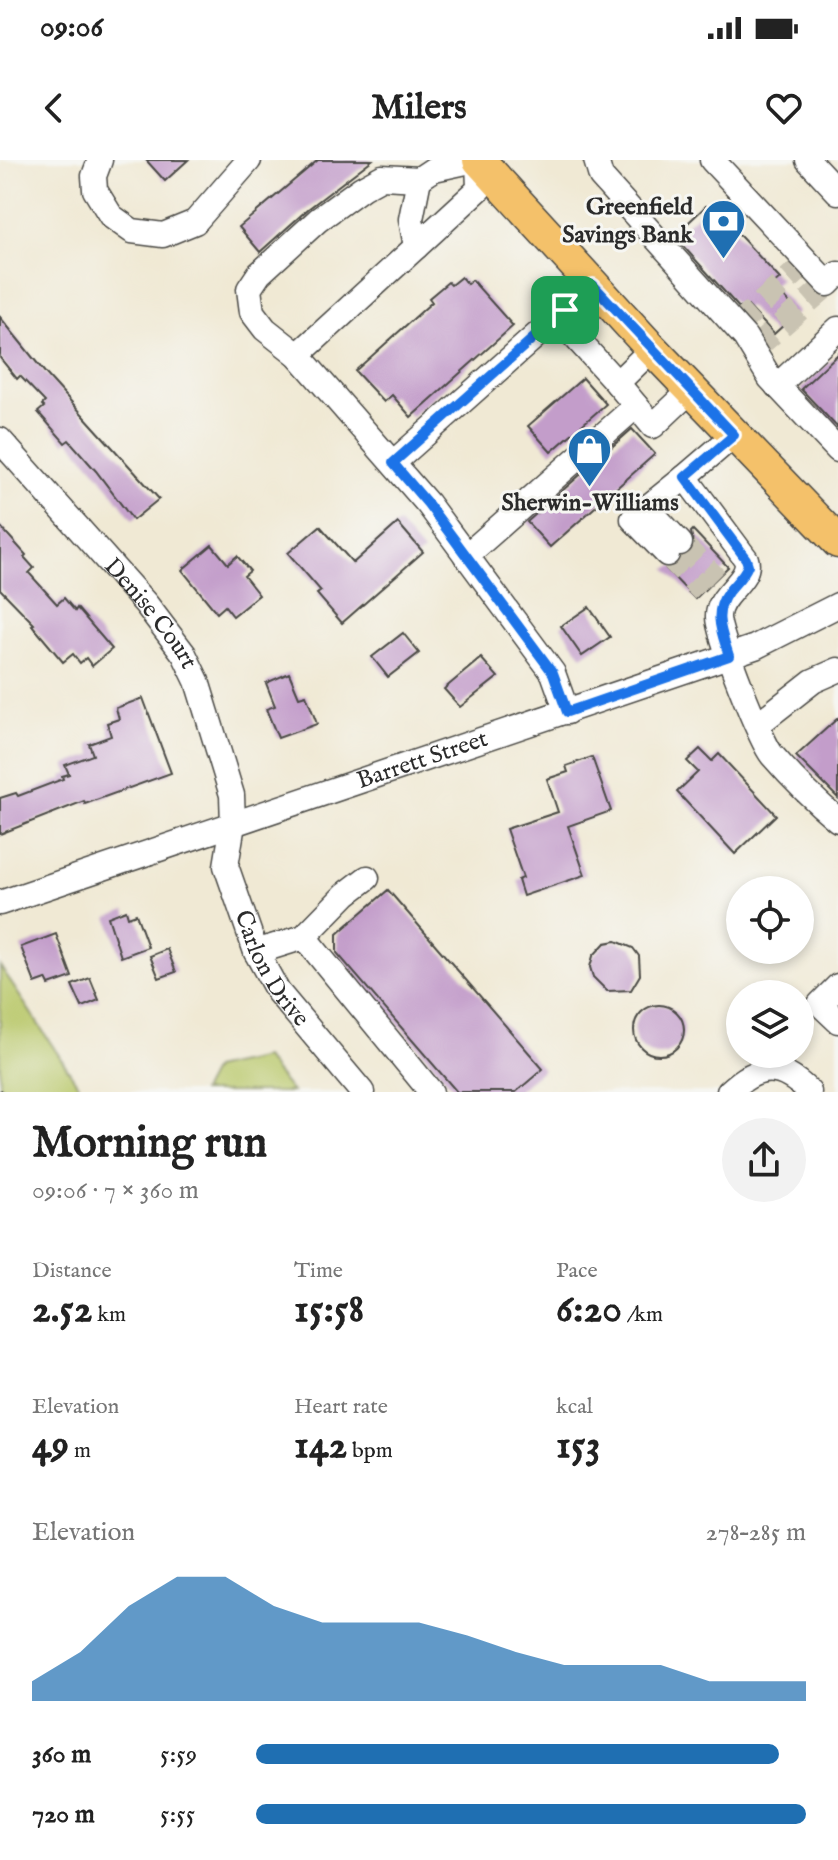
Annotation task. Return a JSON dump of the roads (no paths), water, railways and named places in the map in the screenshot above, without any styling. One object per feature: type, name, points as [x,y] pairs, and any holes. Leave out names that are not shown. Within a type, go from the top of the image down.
[{"type":"main road","points":[[477,160],[652,349],[838,542]]},
{"type":"street","points":[[100,160],[94,176],[95,190],[101,203],[120,225],[149,235],[163,235],[195,222],[249,160]]},
{"type":"street","points":[[298,355],[479,189],[477,160],[434,169],[419,179],[382,177],[362,188],[318,220],[276,257],[249,289],[252,312],[265,329],[298,355],[393,463],[553,673],[567,712]]},
{"type":"street","points":[[596,160],[601,177],[745,337],[764,371],[777,386],[838,450]]},
{"type":"street","points":[[712,160],[835,284]]},
{"type":"street","points":[[808,160],[838,192]]},
{"type":"street","points":[[416,247],[411,219],[419,179]]},
{"type":"street","points":[[393,463],[593,285]]},
{"type":"street","points":[[557,317],[653,426],[691,390]]},
{"type":"street","points":[[777,386],[838,329]]},
{"type":"street","points":[[617,383],[652,349]]},
{"type":"street","points":[[466,556],[636,406]]},
{"type":"street","points":[[674,548],[640,513],[734,435]]},
{"type":"street","name":"Denise Court","points":[[0,440],[146,604],[184,654],[197,681],[228,781],[233,824]]},
{"type":"street","points":[[685,477],[748,565],[746,571],[717,593],[719,623],[729,656],[770,752],[838,820]]},
{"type":"street","name":"Barrett Street","points":[[0,903],[755,647],[838,605]]},
{"type":"street","points":[[758,724],[813,681],[838,670]]},
{"type":"street","name":"Carlon Drive","points":[[233,824],[226,866],[256,952],[278,992],[362,1092]]},
{"type":"street","points":[[256,952],[304,937],[346,894],[367,878]]},
{"type":"street","points":[[304,937],[431,1092]]},
{"type":"street","points":[[838,986],[820,1004],[838,1021]]},
{"type":"street","points":[[729,1092],[754,1074],[767,1070],[786,1074],[809,1092]]},
{"type":"tunnel","points":[[735,327],[806,263]]},
{"type":"tunnel","points":[[754,349],[828,284]]},
{"type":"tunnel","points":[[680,543],[716,579]]},
{"type":"tunnel","points":[[667,554],[703,591]]},
{"type":"place","name":"Greenfield Savings Bank","points":[[724,260]]},
{"type":"place","name":"Sherwin-Williams","points":[[590,488]]}]
